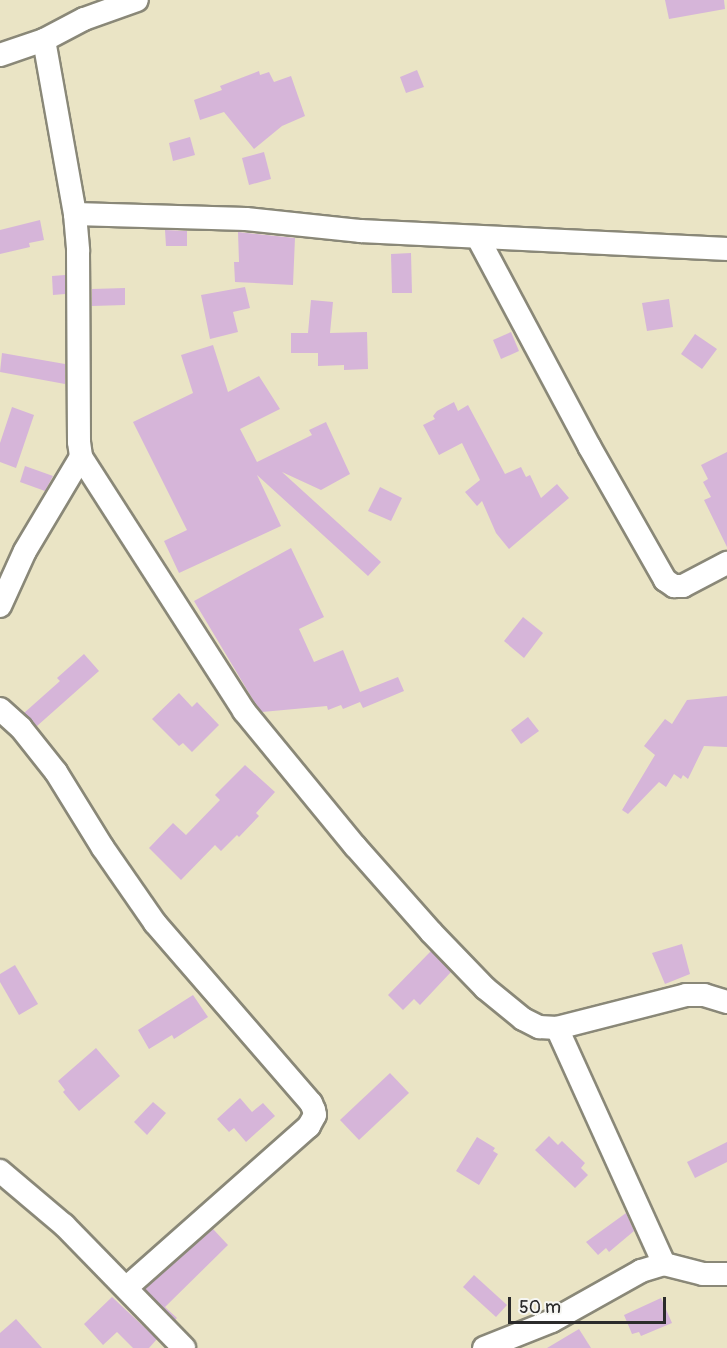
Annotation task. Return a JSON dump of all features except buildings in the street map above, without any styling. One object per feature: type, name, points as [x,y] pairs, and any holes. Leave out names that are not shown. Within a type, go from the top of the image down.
[{"type":"street","points":[[0,55],[44,40],[84,19],[137,0]]},
{"type":"street","points":[[44,40],[75,213],[78,251],[81,457],[244,711],[310,792],[431,932],[485,988],[523,1019],[539,1027],[558,1028],[686,995],[704,995],[727,1002]]},
{"type":"street","points":[[75,213],[246,219],[361,231],[727,249]]},
{"type":"street","points":[[478,238],[589,446],[665,580],[674,586],[683,586],[727,563]]},
{"type":"street","points":[[0,606],[25,551],[81,457]]},
{"type":"street","points":[[0,709],[21,728],[56,772],[103,848],[155,923],[311,1103],[314,1110],[315,1115],[309,1126],[126,1288]]},
{"type":"street","points":[[558,1028],[664,1263]]},
{"type":"street","points":[[0,1171],[64,1225],[184,1348]]},
{"type":"street","points":[[484,1348],[552,1321],[641,1271],[664,1263],[703,1274],[727,1274]]}]
